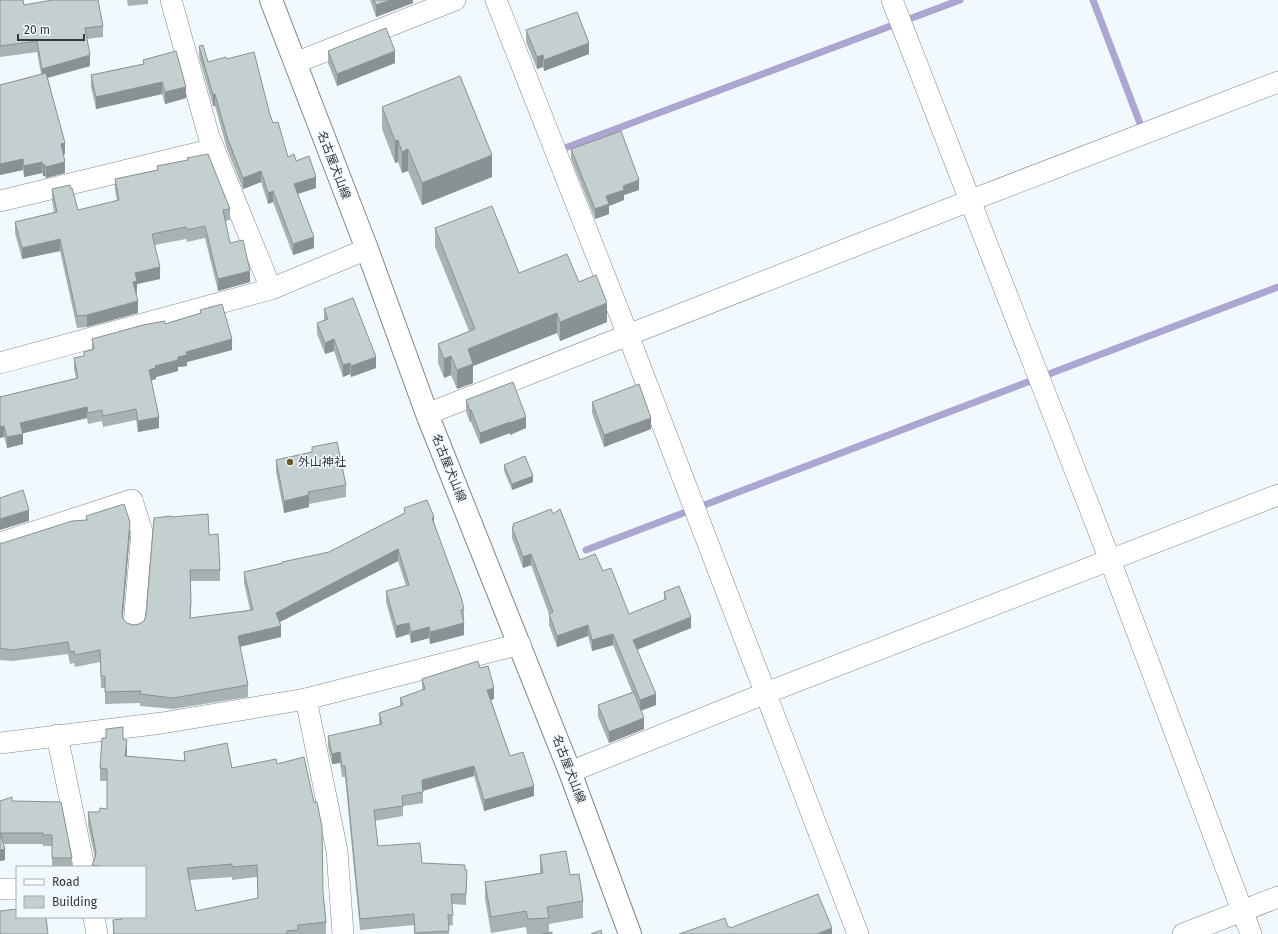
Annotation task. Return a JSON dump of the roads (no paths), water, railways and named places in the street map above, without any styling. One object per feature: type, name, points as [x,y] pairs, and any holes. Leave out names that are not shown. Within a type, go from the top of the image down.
[{"type":"main road","name":"名古屋犬山線","points":[[271,0],[367,249],[427,414],[570,772],[626,933]]},
{"type":"street","points":[[171,0],[209,137],[271,289]]},
{"type":"street","points":[[295,64],[454,0]]},
{"type":"street","points":[[496,0],[628,335],[858,934]]},
{"type":"street","points":[[892,0],[1110,560],[1251,934]]},
{"type":"street","points":[[427,414],[969,201],[1278,82]]},
{"type":"street","points":[[0,201],[214,149]]},
{"type":"street","points":[[0,363],[271,289],[367,249]]},
{"type":"street","points":[[570,772],[766,693],[1278,495]]},
{"type":"street","points":[[0,543],[132,500],[142,532],[134,625]]},
{"type":"street","points":[[0,743],[162,723],[306,699],[520,644]]},
{"type":"street","points":[[306,699],[337,851],[342,934]]},
{"type":"street","points":[[57,736],[84,866]]},
{"type":"street","points":[[0,889],[16,889]]},
{"type":"street","points":[[1183,934],[1278,897]]},
{"type":"street","points":[[94,918],[97,934]]},
{"type":"waterway","points":[[565,148],[960,0]]},
{"type":"waterway","points":[[1093,0],[1141,126]]},
{"type":"waterway","points":[[586,550],[1278,287]]},
{"type":"place","name":"外山神社","points":[[290,462]]}]
